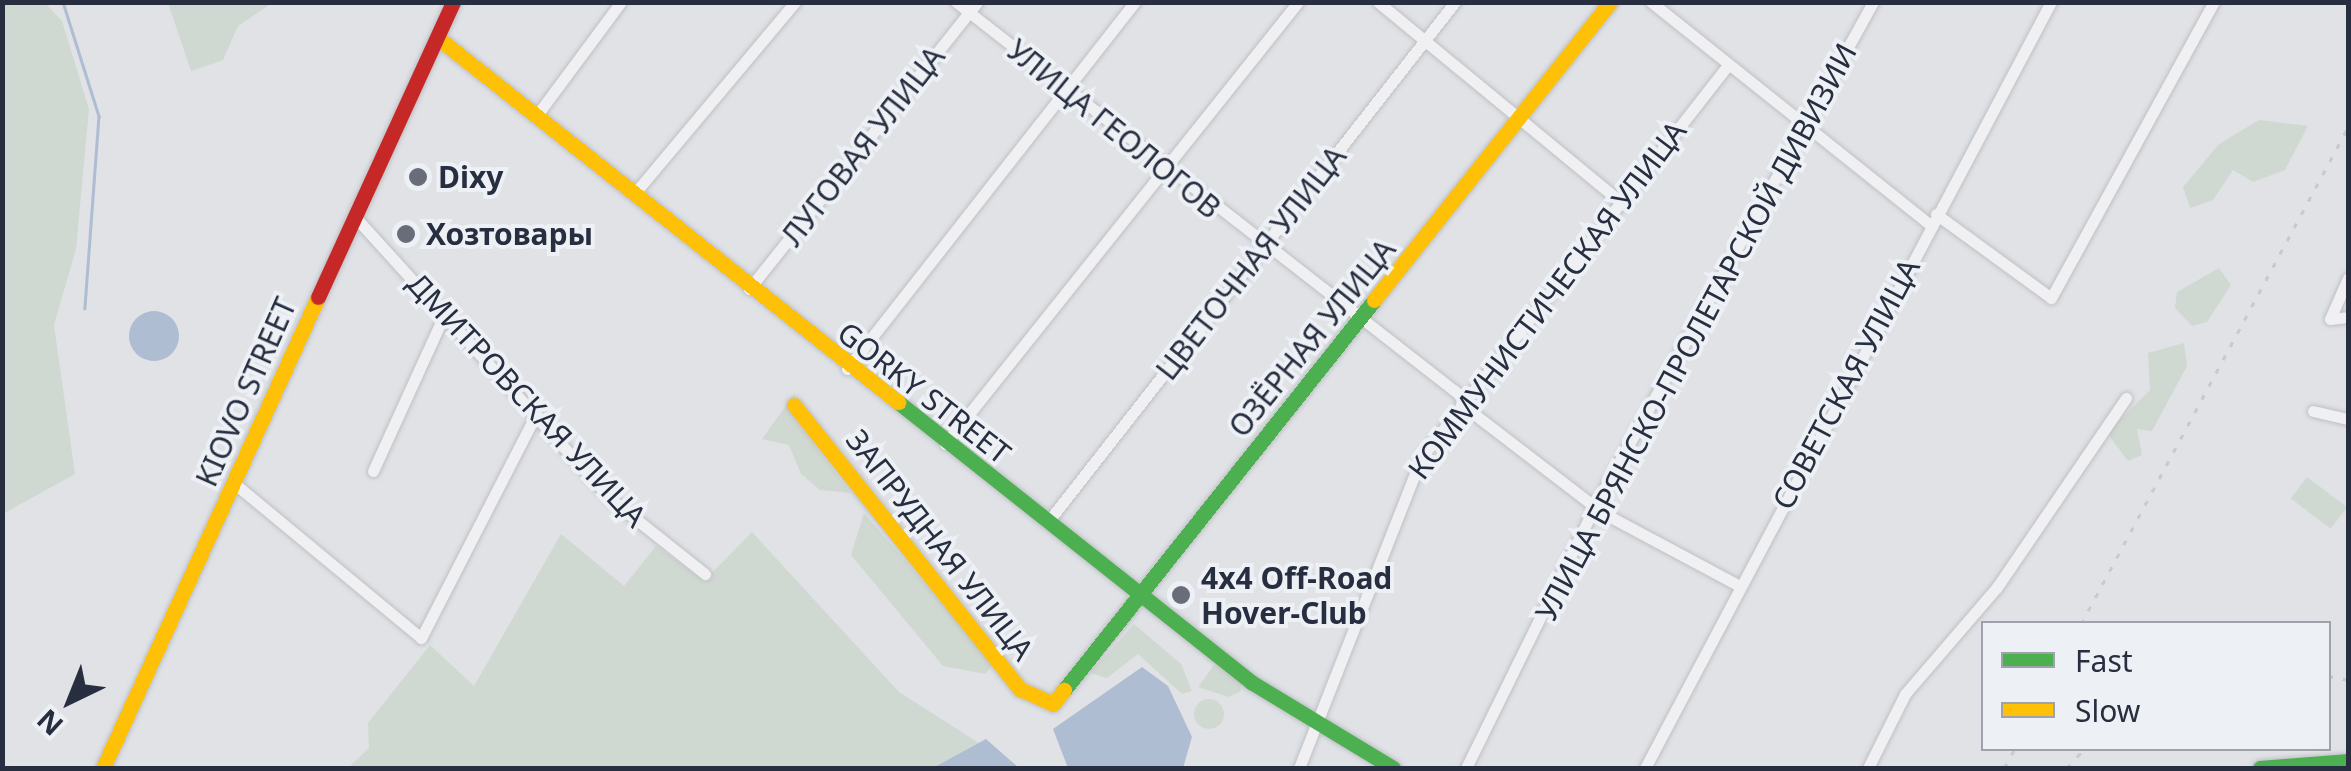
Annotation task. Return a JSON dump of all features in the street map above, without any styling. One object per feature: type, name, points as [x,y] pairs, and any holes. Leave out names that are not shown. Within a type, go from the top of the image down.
[{"type":"street","name":"KIOVO STREET","points":[[103,768],[454,2]]},
{"type":"street","points":[[536,115],[621,2]]},
{"type":"street","points":[[634,194],[795,2]]},
{"type":"street","name":"УЛИЦА ГЕОЛОГОВ","points":[[956,2],[973,8],[1262,248],[1597,502],[1740,586]]},
{"type":"street","points":[[847,369],[1135,2]]},
{"type":"street","points":[[945,444],[1298,2]]},
{"type":"street","points":[[1378,2],[1618,200]]},
{"type":"street","name":"ЦВЕТОЧНАЯ УЛИЦА","points":[[1047,523],[1455,2]]},
{"type":"street","name":"ОЗЁРНАЯ УЛИЦА","points":[[1052,704],[1521,120],[1610,2]]},
{"type":"street","points":[[1651,2],[1808,128],[1933,219],[2052,298],[2214,2]]},
{"type":"street","name":"УЛИЦА БРЯНСКО-ПРОЛЕТАРСКОЙ ДИВИЗИИ","points":[[1466,768],[1597,502],[1808,128],[1872,2]]},
{"type":"street","name":"СОВЕТСКАЯ УЛИЦА","points":[[1645,768],[2051,2]]},
{"type":"street","name":"ЛУГОВАЯ УЛИЦА","points":[[750,289],[973,8]]},
{"type":"street","name":"GORKY STREET","points":[[438,38],[847,369],[1141,596],[1319,730],[1392,768]]},
{"type":"street","name":"КОММУНИСТИЧЕСКАЯ УЛИЦА","points":[[1300,768],[1319,730],[1407,483],[1463,402],[1618,200],[1728,65]]},
{"type":"street","name":"ДМИТРОВСКАЯ УЛИЦА","points":[[356,218],[446,312],[612,500],[705,574]]},
{"type":"street","points":[[2348,278],[2330,319],[2348,317]]},
{"type":"street","points":[[372,470],[446,312]]},
{"type":"street","points":[[1868,768],[1904,694],[1997,587],[2126,398]]},
{"type":"street","name":"ЗАПРУДНАЯ УЛИЦА","points":[[794,404],[1020,689],[1052,704]]},
{"type":"street","points":[[2313,412],[2348,419]]},
{"type":"street","points":[[235,484],[422,638],[536,414]]},
{"type":"street","points":[[2260,768],[2348,762]]},
{"type":"shaded area","points":[[3,2],[45,3],[62,21],[89,109],[76,249],[54,325],[75,474],[3,514]]},
{"type":"shaded area","points":[[168,2],[272,3],[238,26],[223,60],[191,71]]},
{"type":"shaded area","points":[[2259,120],[2308,126],[2285,170],[2253,182],[2233,170],[2213,200],[2190,208],[2183,187],[2219,144]]},
{"type":"shaded area","points":[[2219,268],[2231,285],[2207,322],[2192,326],[2175,308],[2177,292]]},
{"type":"shaded area","points":[[2184,343],[2187,366],[2152,431],[2137,429],[2142,455],[2128,461],[2107,433],[2150,390],[2148,353]]},
{"type":"shaded area","points":[[795,393],[792,416],[851,493],[820,490],[801,474],[789,445],[762,439]]},
{"type":"shaded area","points":[[2307,477],[2347,507],[2331,529],[2291,499]]},
{"type":"shaded area","points":[[864,513],[993,663],[986,674],[943,666],[851,555]]},
{"type":"shaded area","points":[[752,532],[899,692],[1018,768],[348,768],[369,748],[368,723],[430,645],[474,686],[561,534],[624,586],[656,546],[704,581]]},
{"type":"shaded area","points":[[1134,624],[1181,664],[1192,691],[1182,694],[1138,654],[1107,678],[1090,673]]},
{"type":"shaded area","points":[[1214,665],[1241,681],[1241,691],[1228,697],[1198,687]]},
{"type":"shaded area","points":[[1209,699],[1220,703],[1224,714],[1220,725],[1209,729],[1198,725],[1194,714],[1198,703]]},
{"type":"water","points":[[154,311],[172,318],[179,336],[172,354],[154,361],[136,354],[129,336],[136,318]]},
{"type":"water","points":[[1142,667],[1168,686],[1192,737],[1183,768],[1068,768],[1053,729]]},
{"type":"water","points":[[986,739],[1019,768],[933,768]]},
{"type":"waterway","points":[[63,2],[99,116],[85,308]]},
{"type":"railway","points":[[2083,621],[2348,127]]},
{"type":"railway","points":[[2331,677],[2348,680]]},
{"type":"railway","points":[[2004,768],[2013,751]]},
{"type":"railway","points":[[2067,768],[2082,751]]},
{"type":"traffic: fast","points":[[1064,690],[1374,300]]},
{"type":"traffic: fast","points":[[898,402],[1251,682],[1393,768]]},
{"type":"traffic: fast","points":[[2260,768],[2348,761]]},
{"type":"traffic: slow","points":[[1374,300],[1610,2]]},
{"type":"traffic: slow","points":[[438,38],[898,402]]},
{"type":"traffic: slow","points":[[103,768],[318,297]]},
{"type":"traffic: slow","points":[[794,405],[1020,689],[1053,704],[1064,690]]},
{"type":"traffic: jam","points":[[318,297],[453,2]]},
{"type":"place","name":"Dixy","points":[[418,177]]},
{"type":"place","name":"Хозтовары","points":[[406,234]]},
{"type":"place","name":"4x4 Off-Road Hover-Club","points":[[1181,595]]}]
